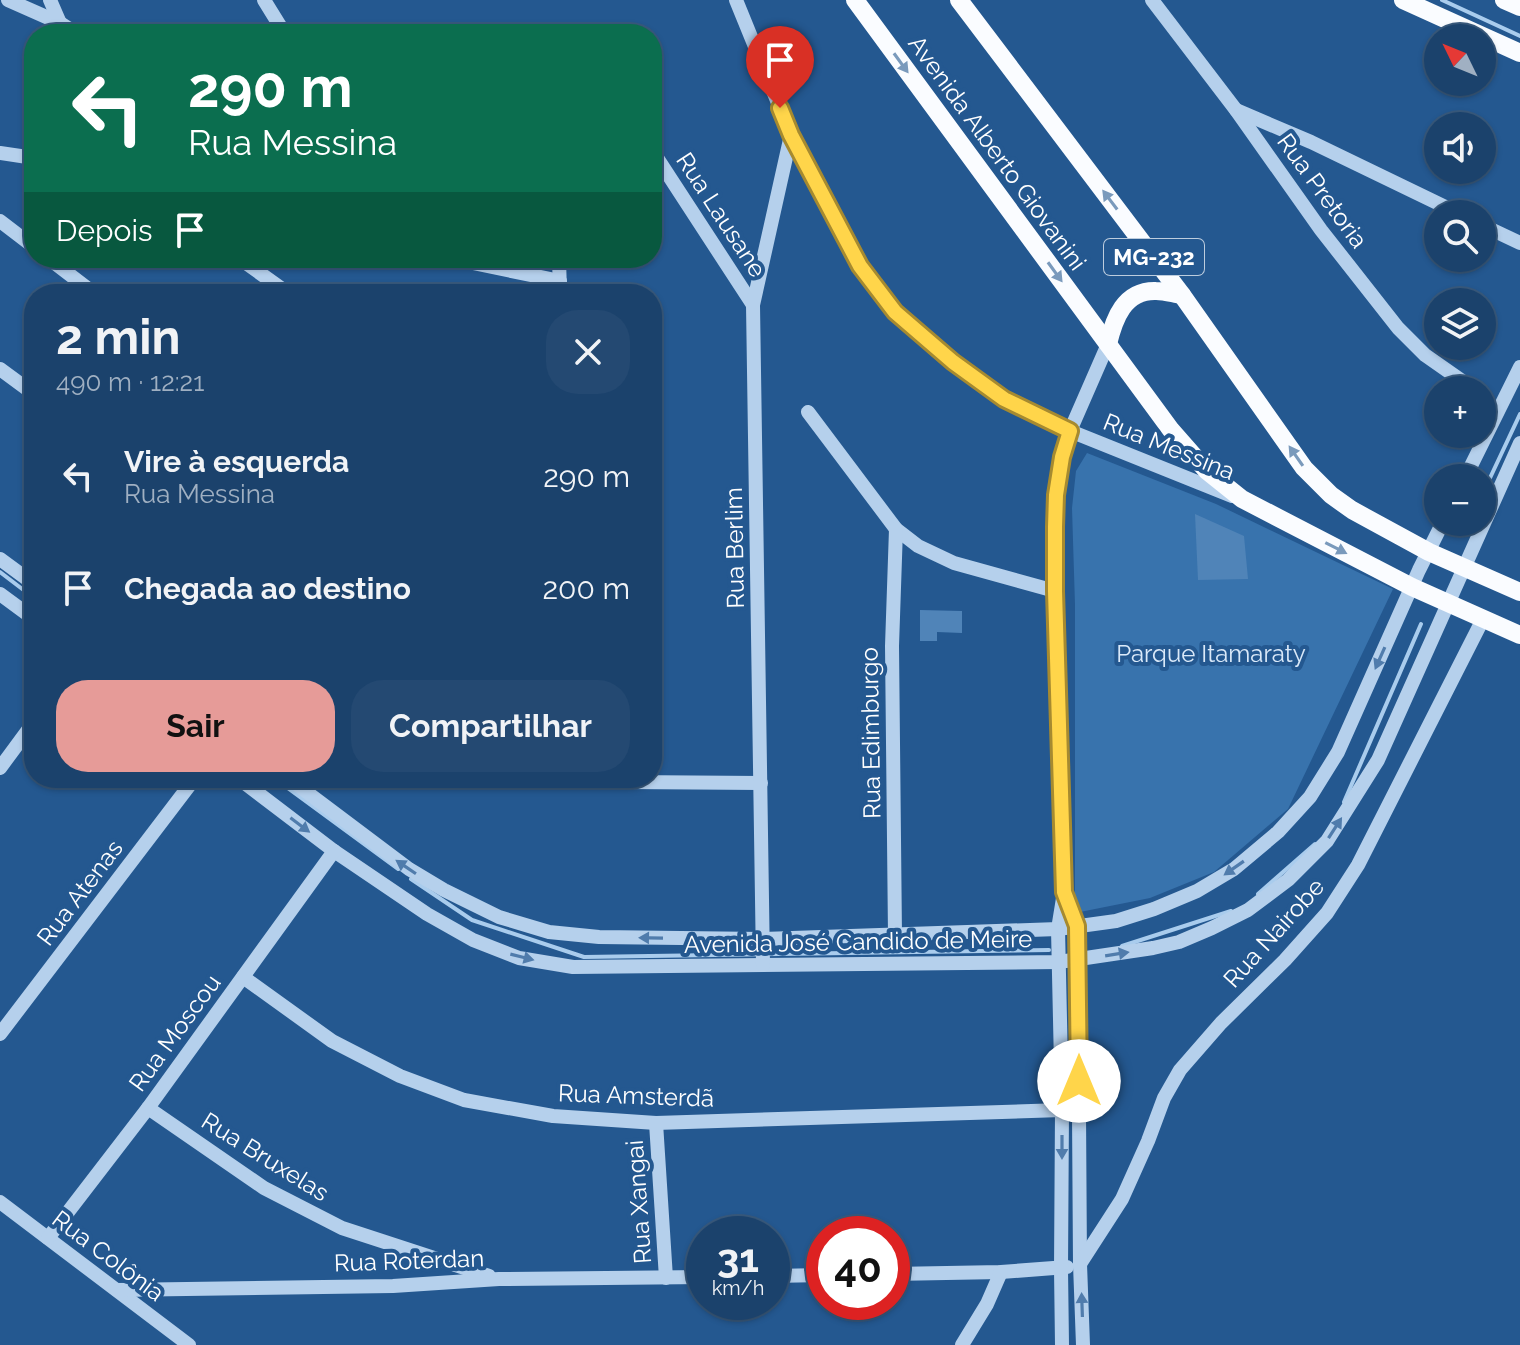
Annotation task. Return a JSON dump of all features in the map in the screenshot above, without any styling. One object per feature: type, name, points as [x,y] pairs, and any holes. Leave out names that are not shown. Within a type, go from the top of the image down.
[{"type":"main road","name":"Avenida Alberto Giovanini","points":[[855,0],[1171,430],[1207,471],[1242,499],[1412,587],[1520,635]]},
{"type":"main road","name":"MG-232","points":[[959,0],[1182,295],[1304,468],[1331,495],[1352,510],[1429,552],[1520,592]]},
{"type":"main road","points":[[1403,0],[1520,53]]},
{"type":"main road","points":[[1504,0],[1520,7]]},
{"type":"main road","points":[[1108,344],[1114,319],[1127,301],[1142,292],[1182,295]]},
{"type":"street","points":[[8,0],[60,23]]},
{"type":"street","points":[[50,0],[60,23]]},
{"type":"street","points":[[264,0],[279,24]]},
{"type":"street","name":"Rua Messina","points":[[736,0],[791,135],[860,266],[895,312],[953,362],[1004,399],[1070,431],[1242,499]]},
{"type":"street","name":"Rua Pretoria","points":[[1152,0],[1236,110],[1321,230],[1398,328],[1425,355],[1455,376]]},
{"type":"street","points":[[1236,110],[1431,200]]},
{"type":"street","name":"Rua Berlim","points":[[763,952],[753,305],[791,135]]},
{"type":"street","points":[[0,153],[24,157]]},
{"type":"street","name":"Rua Lausane","points":[[662,165],[753,305]]},
{"type":"street","points":[[0,221],[24,239]]},
{"type":"street","points":[[1496,232],[1520,243]]},
{"type":"street","points":[[61,268],[82,284]]},
{"type":"street","points":[[253,268],[275,284]]},
{"type":"street","points":[[490,268],[549,284]]},
{"type":"street","points":[[1062,1345],[1058,929],[1064,892],[1055,591],[1056,495],[1070,431],[1108,344]]},
{"type":"street","points":[[1472,464],[1520,367]]},
{"type":"street","points":[[0,369],[24,387]]},
{"type":"street","points":[[1496,403],[1501,406]]},
{"type":"street","points":[[808,412],[896,529],[918,546],[954,563],[1055,591]]},
{"type":"street","name":"Avenida José Candido de Meire","points":[[301,788],[409,869],[444,890],[499,917],[549,932],[763,952],[1059,962],[1179,942],[1248,910],[1288,880],[1327,841],[1378,760],[1520,443]]},
{"type":"street","name":"Rua Edimburgo","points":[[895,936],[892,646],[896,529]]},
{"type":"street","name":"Avenida José Candido de Meire","points":[[251,788],[334,851],[427,914],[473,940],[519,958],[573,967],[763,952],[895,936],[1058,929],[1116,921],[1197,891],[1234,869],[1278,832],[1310,797],[1338,752],[1436,536]]},
{"type":"street","points":[[0,559],[24,577]]},
{"type":"street","points":[[0,594],[24,612]]},
{"type":"street","name":"Rua Nairobe","points":[[1080,1264],[1122,1199],[1164,1098],[1180,1070],[1327,913],[1358,865],[1483,619]]},
{"type":"street","points":[[0,768],[24,736]]},
{"type":"street","points":[[662,782],[761,783]]},
{"type":"street","name":"Rua Atenas","points":[[0,1034],[187,788]]},
{"type":"street","name":"Rua Moscou","points":[[48,1238],[148,1108],[334,851]]},
{"type":"street","points":[[1064,892],[1077,926],[1083,1345]]},
{"type":"street","name":"Rua Amsterdã","points":[[243,977],[332,1041],[400,1076],[464,1100],[553,1116],[656,1123],[1062,1110]]},
{"type":"street","name":"Rua Bruxelas","points":[[148,1108],[264,1188],[342,1228],[499,1279]]},
{"type":"street","name":"Rua Xangai","points":[[656,1123],[666,1278]]},
{"type":"street","name":"Rua Colônia","points":[[0,1202],[189,1345]]},
{"type":"street","points":[[910,1274],[1061,1269],[1080,1264]]},
{"type":"street","points":[[967,1342],[1001,1272]]},
{"type":"street","name":"Rua Roterdan","points":[[117,1290],[393,1286],[499,1279],[686,1277]]},
{"type":"green space","name":"Parque Itamaraty","points":[[1087,453],[1216,504],[1393,589],[1288,809],[1214,872],[1150,898],[1075,913],[1072,508],[1076,471]]},
{"type":"building","points":[[1195,514],[1244,536],[1248,579],[1198,580]]},
{"type":"building","points":[[920,610],[962,611],[962,633],[937,632],[937,641],[920,641]]},
{"type":"waterway","points":[[1442,0],[1520,36]]},
{"type":"waterway","points":[[1496,465],[1520,414]]},
{"type":"waterway","points":[[0,572],[24,590]]},
{"type":"waterway","points":[[1344,802],[1421,624]]},
{"type":"waterway","points":[[288,788],[398,869]]},
{"type":"waterway","points":[[1258,894],[1315,844]]},
{"type":"waterway","points":[[411,879],[472,920],[584,957],[1049,950]]},
{"type":"waterway","points":[[1122,946],[1231,911]]},
{"type":"route","points":[[780,108],[860,266],[895,312],[953,362],[1004,399],[1070,431],[1056,495],[1055,591],[1064,892],[1077,926],[1079,1081]]}]
